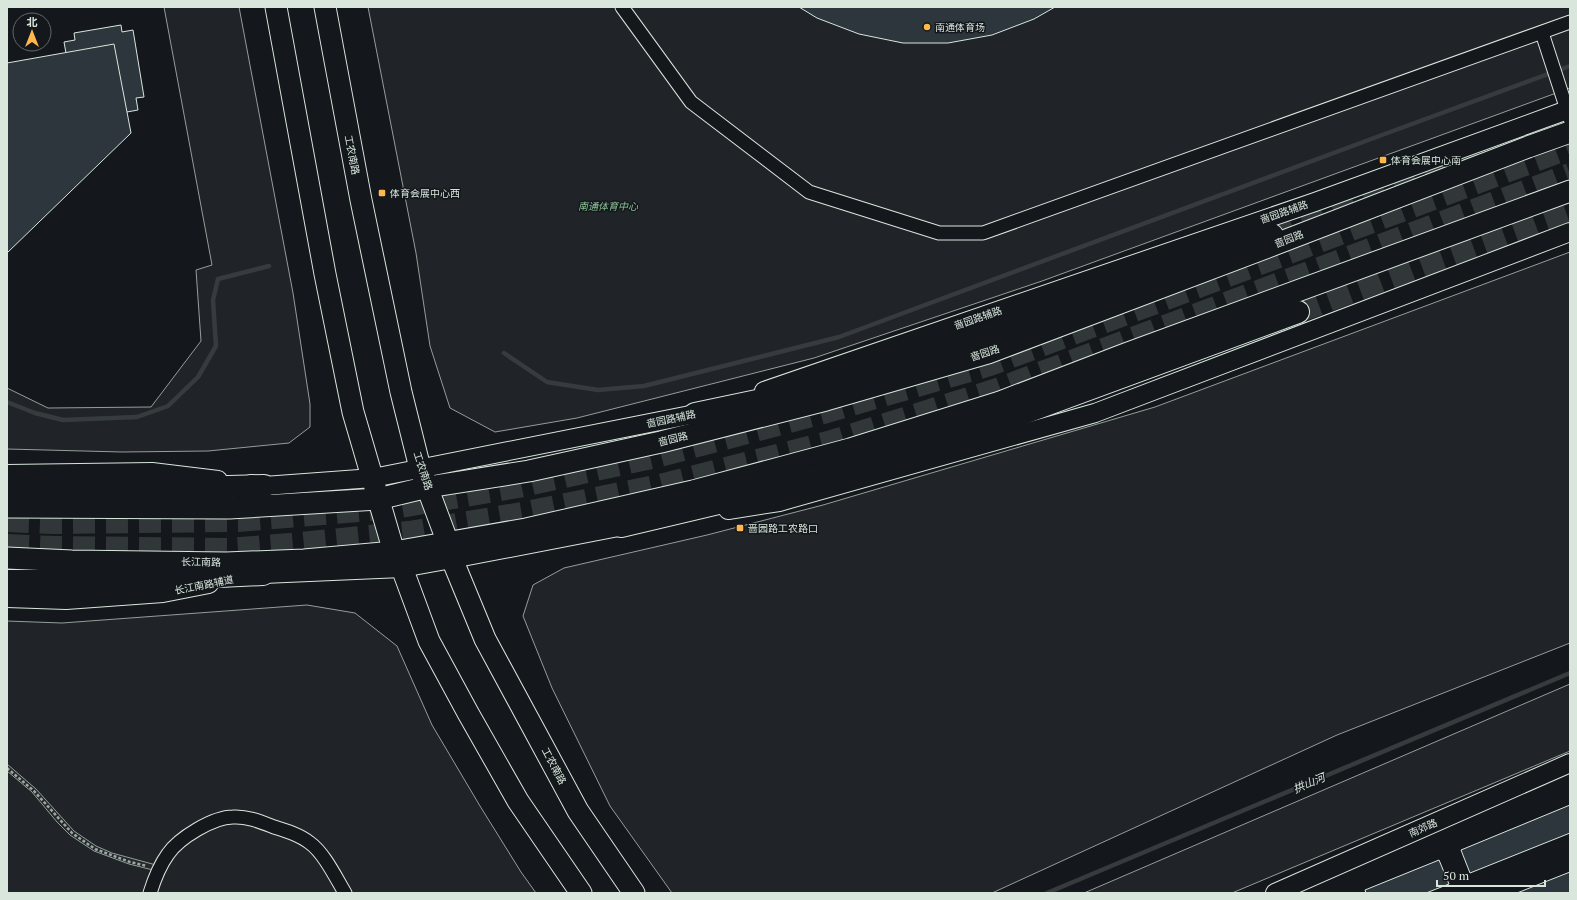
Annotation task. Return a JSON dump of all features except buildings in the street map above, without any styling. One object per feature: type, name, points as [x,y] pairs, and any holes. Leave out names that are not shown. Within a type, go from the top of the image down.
[{"type":"highway","points":[[695,414],[800,392],[980,337],[1272,235]]},
{"type":"highway","points":[[621,526],[816,480],[969,433],[1298,312]]},
{"type":"highway","points":[[7,491],[43,492],[264,486]]},
{"type":"highway","points":[[7,581],[117,582],[263,574]]},
{"type":"main road","points":[[276,7],[324,274],[353,412],[378,499],[398,560],[429,640],[468,712],[518,801],[581,893]]},
{"type":"main road","name":"工农南路","points":[[325,7],[361,200],[402,392],[420,468],[450,551],[485,639],[578,811],[634,893]]},
{"type":"main road","name":"啬园路","points":[[378,499],[428,487],[528,471],[661,442],[826,400],[988,353],[1570,132]]},
{"type":"main road","points":[[398,560],[450,551],[526,529],[693,491],[872,442],[1000,402],[1128,353],[1570,191]]},
{"type":"main road","points":[[7,507],[229,508],[378,499]]},
{"type":"main road","name":"长江南路","points":[[7,558],[72,561],[226,562],[398,560]]},
{"type":"street","points":[[622,7],[691,102],[809,192],[939,233],[983,233],[1570,22]]},
{"type":"street","points":[[1542,33],[1569,113]]},
{"type":"street","name":"啬园路辅路","points":[[373,478],[695,414],[1315,202],[1569,113]]},
{"type":"street","points":[[450,551],[779,502],[1095,414],[1570,232]]},
{"type":"street","points":[[7,474],[152,472],[264,486],[373,478]]},
{"type":"street","name":"长江南路辅道","points":[[7,598],[66,600],[162,593],[263,574],[398,560]]},
{"type":"street","name":"南郊路","points":[[1275,893],[1570,763]]},
{"type":"street","points":[[150,893],[168,854],[180,842],[196,830],[218,820],[231,817],[245,817],[299,835],[312,844],[320,853],[345,893]]},
{"type":"path","points":[[7,768],[34,791],[72,833],[95,849],[130,862],[160,869]]},
{"type":"green space","points":[[164,7],[239,7],[293,293],[310,404],[310,427],[289,443],[208,451],[122,452],[7,449],[7,388],[48,408],[151,407],[201,341],[196,270],[212,265]]},
{"type":"green space","name":"南通体育中心","points":[[368,7],[1570,7],[1570,88],[1042,281],[814,358],[577,418],[495,432],[450,408],[430,346],[416,253]]},
{"type":"green space","points":[[1570,252],[1570,643],[1337,735],[992,893],[672,893],[610,806],[552,688],[523,616],[533,585],[564,568],[707,535],[823,505],[1155,407]]},
{"type":"green space","points":[[307,605],[355,613],[397,646],[432,725],[480,806],[521,872],[536,893],[7,893],[7,621],[62,623]]},
{"type":"green space","points":[[1570,684],[1570,751],[1232,893],[1084,893]]},
{"type":"shaded area","points":[[7,764],[36,789],[74,831],[96,846],[112,853],[156,865],[164,851],[176,838],[194,826],[216,815],[231,811],[245,812],[301,831],[315,839],[324,850],[351,893],[339,893],[316,856],[308,848],[296,840],[244,822],[232,822],[220,825],[199,835],[183,846],[172,857],[156,893],[145,893],[153,870],[129,864],[94,851],[70,835],[32,792],[7,771]]},
{"type":"waterway","points":[[504,353],[547,382],[598,390],[644,386],[839,337],[1570,66]]},
{"type":"waterway","points":[[7,402],[35,413],[63,420],[137,417],[168,406],[198,377],[216,346],[213,300],[218,279],[269,266]]},
{"type":"waterway","name":"拱山河","points":[[1047,893],[1570,673]]},
{"type":"tunnel","points":[[7,521],[52,523],[238,521],[394,508],[518,487],[656,457],[827,412],[990,365],[1570,148]]},
{"type":"tunnel","points":[[1272,235],[1477,151]]},
{"type":"tunnel","points":[[7,545],[229,549],[301,543],[409,532],[522,513],[660,485],[828,442],[997,389],[1570,174]]},
{"type":"tunnel","points":[[1298,312],[1570,212]]},
{"type":"place","name":"南通体育场","points":[[927,27]]},
{"type":"place","name":"体育会展中心南","points":[[1383,160]]},
{"type":"place","name":"体育会展中心西","points":[[382,193]]},
{"type":"place","name":"啬园路工农路口","points":[[740,528]]}]
